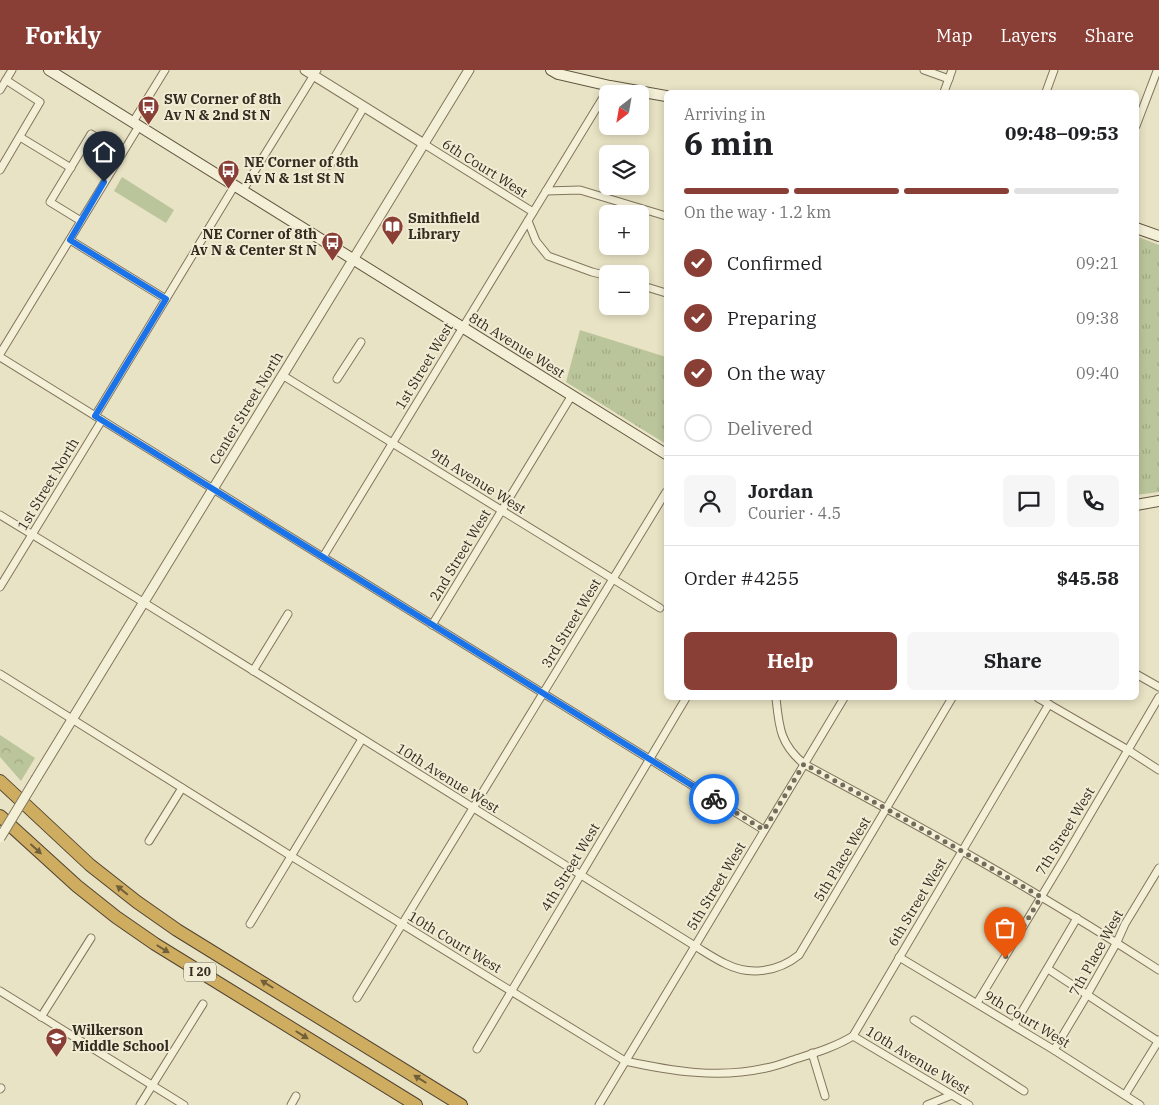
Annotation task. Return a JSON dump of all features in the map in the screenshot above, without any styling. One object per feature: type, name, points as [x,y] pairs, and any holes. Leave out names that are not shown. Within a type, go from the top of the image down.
[{"type":"highway","name":"I 20","points":[[3,782],[90,865],[137,902],[177,930],[461,1105]]},
{"type":"highway","name":"I 20","points":[[0,816],[77,886],[116,917],[155,944],[416,1105]]},
{"type":"main road","name":"8th Avenue West","points":[[50,70],[664,453]]},
{"type":"main road","points":[[550,70],[558,74],[606,85]]},
{"type":"main road","points":[[649,93],[664,96]]},
{"type":"main road","points":[[1139,229],[1159,236]]},
{"type":"main road","points":[[1139,504],[1159,501]]},
{"type":"street","points":[[0,90],[12,70]]},
{"type":"street","points":[[164,70],[122,153],[0,356],[764,830]]},
{"type":"street","points":[[305,70],[315,73],[364,107],[424,144]]},
{"type":"street","name":"Center Street North","points":[[0,838],[469,70]]},
{"type":"street","points":[[924,70],[949,79]]},
{"type":"street","points":[[945,90],[952,70]]},
{"type":"street","points":[[1047,90],[1054,70]]},
{"type":"street","points":[[1139,118],[1157,71]]},
{"type":"street","points":[[95,416],[166,299],[315,73]]},
{"type":"street","points":[[0,170],[40,102],[6,80]]},
{"type":"street","name":"1st Street West","points":[[323,557],[599,104]]},
{"type":"street","points":[[330,165],[364,107]]},
{"type":"street","points":[[81,221],[50,202],[91,134],[122,153]]},
{"type":"street","points":[[20,137],[71,168]]},
{"type":"street","name":"6th Court West","points":[[424,144],[533,212]]},
{"type":"street","points":[[546,191],[580,190],[664,215]]},
{"type":"street","points":[[528,221],[536,241],[548,256],[599,274]]},
{"type":"street","points":[[70,240],[166,299]]},
{"type":"street","points":[[649,287],[664,291]]},
{"type":"street","points":[[337,379],[361,342]]},
{"type":"street","name":"9th Avenue West","points":[[282,375],[660,608]]},
{"type":"street","name":"2nd Street West","points":[[432,625],[572,395]]},
{"type":"street","name":"1st Street North","points":[[0,587],[102,420]]},
{"type":"street","name":"3rd Street West","points":[[357,998],[664,495]]},
{"type":"street","name":"10th Avenue West","points":[[0,515],[695,946],[727,964],[742,969]]},
{"type":"street","points":[[253,671],[288,614]]},
{"type":"street","name":"10th Court West","points":[[0,674],[291,856],[625,1061],[669,1070],[731,1073],[767,1068],[812,1054],[853,1036]]},
{"type":"street","points":[[1139,676],[1159,687]]},
{"type":"street","name":"7th Street West","points":[[977,1003],[1128,750],[1157,705],[1159,697]]},
{"type":"street","name":"4th Street West","points":[[477,1049],[685,700]]},
{"type":"street","points":[[776,700],[780,731],[786,744],[804,764],[963,850],[1117,942],[1159,970]]},
{"type":"street","name":"5th Street West","points":[[598,1105],[843,700]]},
{"type":"street","name":"5th Place West","points":[[742,969],[772,969],[791,961],[799,955],[951,700]]},
{"type":"street","points":[[1042,700],[1159,770]]},
{"type":"street","name":"6th Street West","points":[[853,1036],[1049,704]]},
{"type":"street","points":[[250,924],[362,739]]},
{"type":"street","points":[[149,841],[182,788]]},
{"type":"street","name":"7th Place West","points":[[1054,1050],[1159,868]]},
{"type":"street","points":[[1014,1026],[1077,918]]},
{"type":"street","points":[[41,1017],[90,938]]},
{"type":"street","name":"9th Court West","points":[[899,957],[1054,1050],[1140,1105]]},
{"type":"street","points":[[1048,969],[1159,1041],[1125,1095]]},
{"type":"street","points":[[0,991],[184,1105]]},
{"type":"street","points":[[140,1105],[203,1004]]},
{"type":"street","points":[[914,1020],[1024,1091]]},
{"type":"street","name":"10th Avenue West","points":[[853,1036],[969,1105]]},
{"type":"street","points":[[812,1054],[826,1096]]},
{"type":"street","points":[[927,1105],[952,1095]]},
{"type":"street","points":[[290,1105],[296,1096]]},
{"type":"green space","points":[[122,177],[174,210],[166,223],[114,191]]},
{"type":"green space","points":[[1139,237],[1159,245],[1159,492],[1139,495]]},
{"type":"green space","points":[[580,330],[664,356],[664,443],[566,382]]},
{"type":"green space","points":[[0,735],[35,758],[21,781],[0,757]]},
{"type":"way so far","points":[[714,799],[764,830],[804,764],[899,815],[963,850],[1041,897],[1005,958]]},
{"type":"place","name":"SW Corner of 8th Av N & 2nd St N","points":[[148,126]]},
{"type":"place","name":"NE Corner of 8th Av N & 1st St N","points":[[228,189]]},
{"type":"place","name":"Smithfield Library","points":[[392,245]]},
{"type":"place","name":"NE Corner of 8th Av N & Center St N","points":[[333,261]]},
{"type":"place","name":"Wilkerson Middle School","points":[[56,1057]]},
{"type":"route","points":[[104,182],[70,240],[166,299],[95,416],[714,799]]}]
